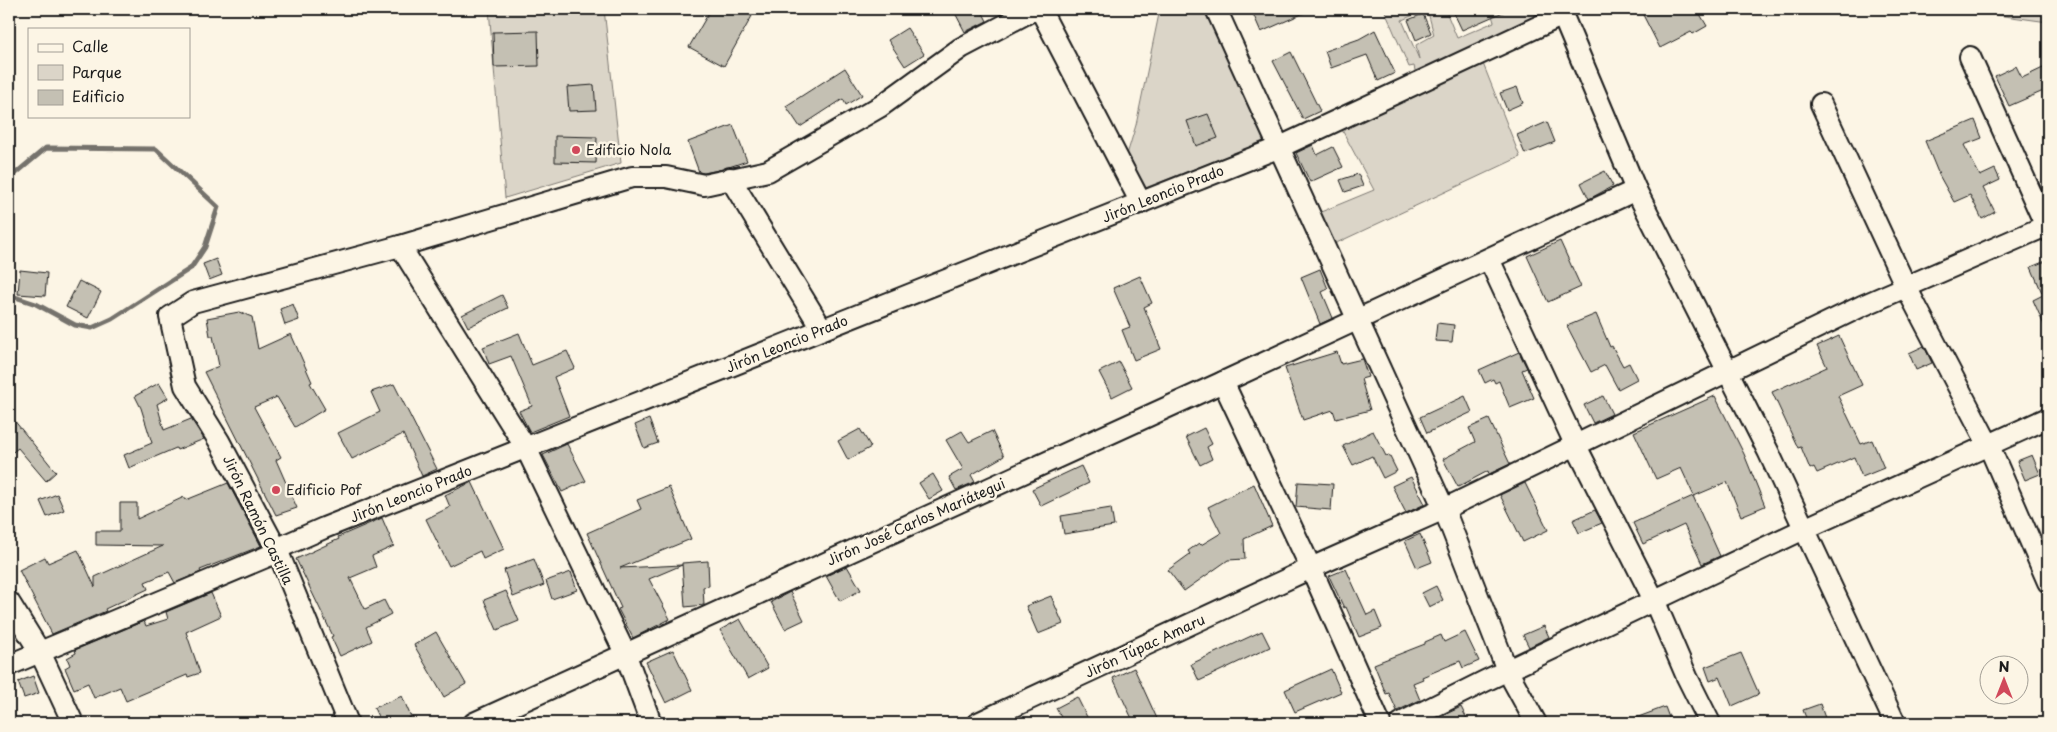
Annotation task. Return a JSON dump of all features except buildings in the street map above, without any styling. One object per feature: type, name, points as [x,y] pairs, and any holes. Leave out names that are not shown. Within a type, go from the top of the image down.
[{"type":"street","points":[[400,246],[632,176],[666,177],[704,185],[768,171],[880,106],[962,48],[1036,9]]},
{"type":"street","points":[[1040,9],[1141,203]]},
{"type":"street","points":[[1216,9],[1444,509],[1507,670],[1536,723]]},
{"type":"street","points":[[1561,12],[1636,190],[1768,451],[1895,723]]},
{"type":"street","name":"Jirón Leoncio Prado","points":[[9,665],[278,552],[283,546],[1280,147],[1561,12]]},
{"type":"street","points":[[1970,57],[2047,227]]},
{"type":"street","points":[[1821,104],[1906,287],[1989,446],[2048,582]]},
{"type":"street","points":[[730,178],[822,329]]},
{"type":"street","name":"Jirón José Carlos Mariátegui","points":[[474,723],[1223,382],[1636,190]]},
{"type":"street","name":"Jirón Túpac Amaru","points":[[978,723],[1311,568],[1444,509],[1575,444],[1728,373],[1862,306],[2047,227]]},
{"type":"street","points":[[400,246],[526,448]]},
{"type":"street","points":[[400,246],[526,448],[625,654],[651,723]]},
{"type":"street","name":"Jirón Ramón Castilla","points":[[348,723],[278,552],[218,440],[185,386],[170,317],[193,302],[400,246]]},
{"type":"street","points":[[1489,259],[1575,444],[1654,600],[1687,677],[1710,723]]},
{"type":"street","points":[[1223,382],[1311,568],[1380,723]]},
{"type":"street","points":[[1401,723],[1507,670],[1804,529],[2048,418]]},
{"type":"street","points":[[9,602],[40,652],[73,723]]},
{"type":"green space","points":[[489,9],[604,9],[621,163],[505,198]]},
{"type":"green space","points":[[1160,9],[1209,9],[1266,141],[1140,190],[1126,158],[1136,125]]},
{"type":"green space","points":[[1384,9],[1422,9],[1423,11],[1402,20],[1419,59],[1416,45],[1434,35],[1428,12],[1445,9],[1457,38],[1494,22],[1490,9],[1548,9],[1549,11],[1416,75],[1414,66],[1409,67]]},
{"type":"green space","points":[[1954,9],[2048,9],[2048,22]]},
{"type":"green space","points":[[1482,61],[1520,157],[1330,246],[1316,214],[1374,190],[1341,128]]},
{"type":"waterway","points":[[9,179],[46,148],[156,149],[218,207],[205,247],[191,268],[112,319],[92,328],[75,325],[36,304],[9,295]]},
{"type":"place","name":"Edificio Nola","points":[[576,150]]},
{"type":"place","name":"Edificio Pof","points":[[276,490]]}]
